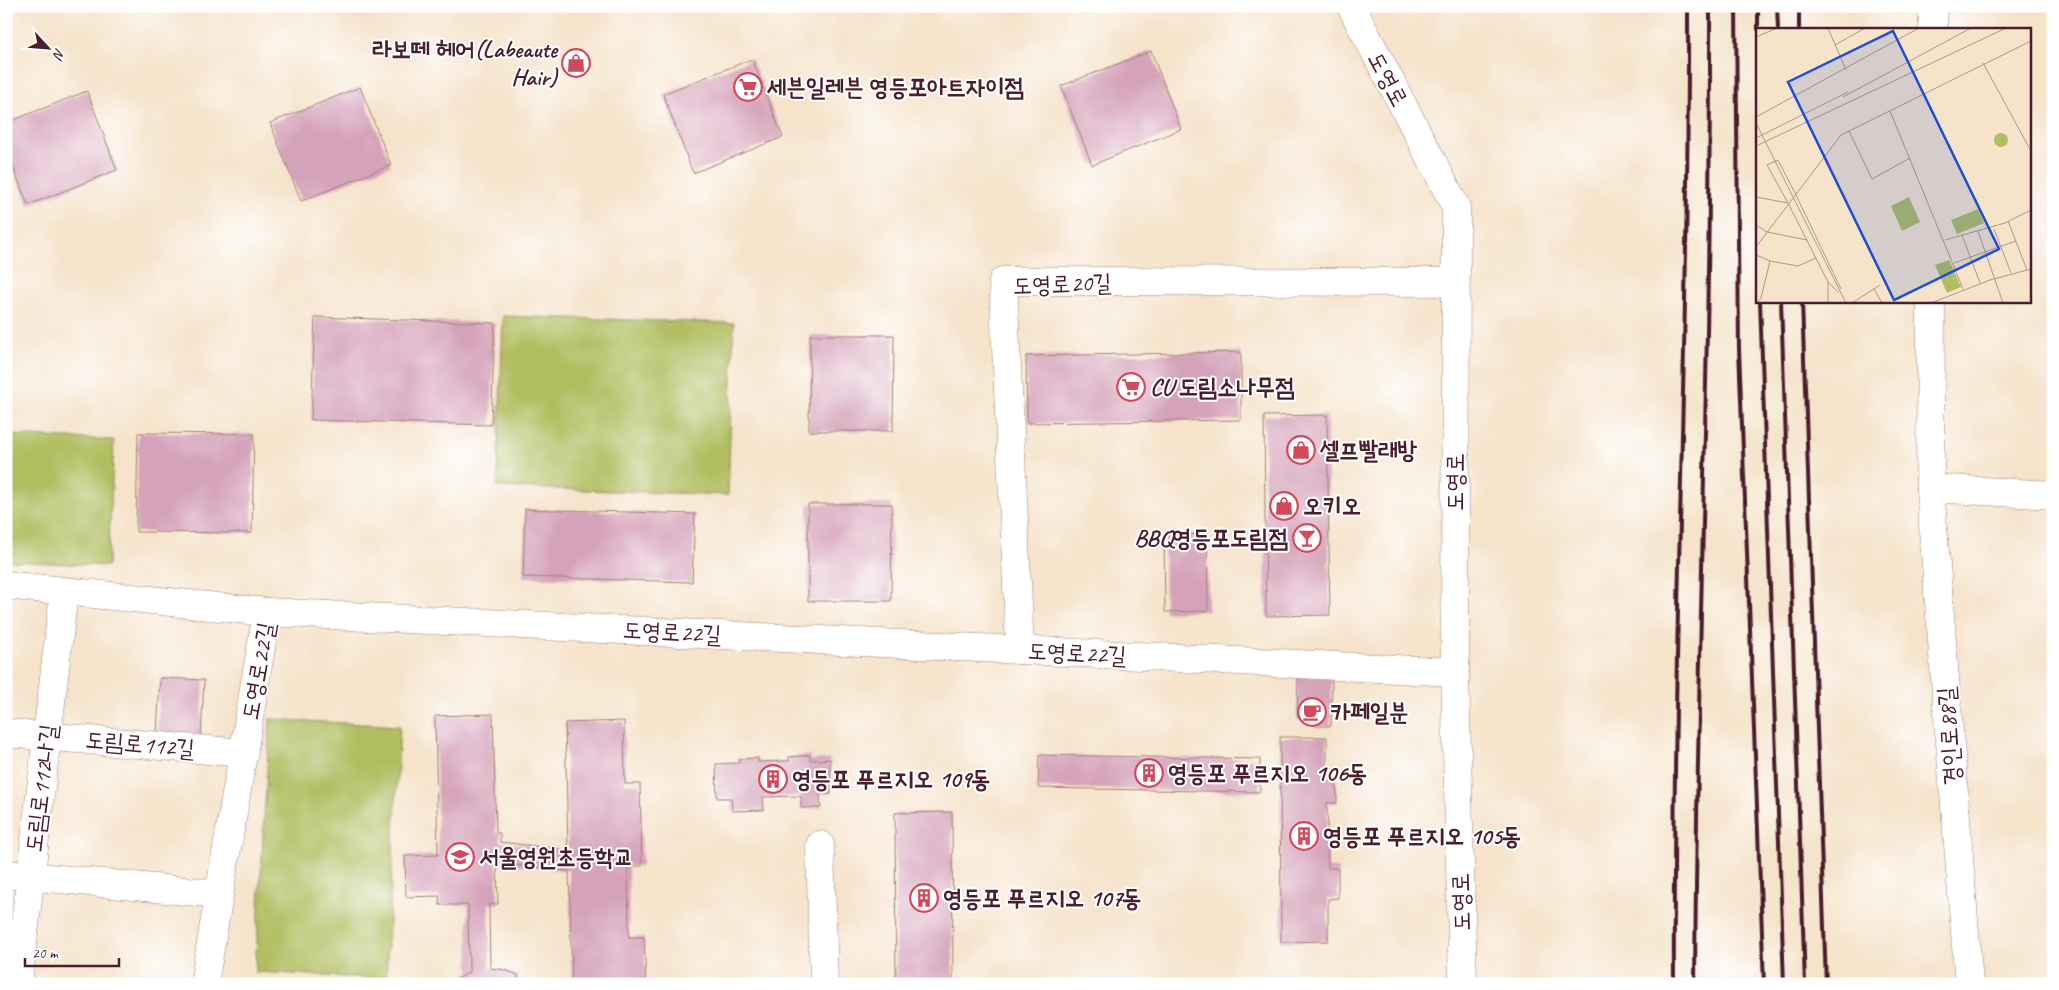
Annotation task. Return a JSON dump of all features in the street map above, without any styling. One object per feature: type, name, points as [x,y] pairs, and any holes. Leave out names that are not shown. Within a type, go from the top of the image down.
[{"type":"street","name":"도영로","points":[[1350,6],[1456,207],[1455,672],[1463,984]]},
{"type":"street","points":[[1933,6],[1933,28]]},
{"type":"street","name":"도영로20길","points":[[1020,650],[1003,281],[1455,282]]},
{"type":"street","name":"경인로88길","points":[[1931,302],[1930,488],[1969,984]]},
{"type":"street","points":[[1930,488],[2053,495]]},
{"type":"street","points":[[6,585],[267,612]]},
{"type":"street","name":"도림로112나길","points":[[18,984],[19,875],[47,736],[64,592]]},
{"type":"street","name":"도영로22길","points":[[204,984],[267,612],[1455,672]]},
{"type":"street","name":"도림로112길","points":[[6,733],[244,753]]},
{"type":"street","points":[[820,845],[824,984]]},
{"type":"street","points":[[19,875],[218,894]]},
{"type":"green space","points":[[503,316],[734,323],[728,495],[497,487]]},
{"type":"green space","points":[[6,435],[114,440],[108,566],[6,561]]},
{"type":"green space","points":[[270,719],[400,726],[386,979],[255,972]]},
{"type":"building","points":[[1151,51],[1181,129],[1092,165],[1061,86]]},
{"type":"building","points":[[752,59],[783,137],[693,173],[663,94]]},
{"type":"building","points":[[360,87],[391,165],[301,201],[270,123]]},
{"type":"building","points":[[87,91],[117,170],[28,205],[6,150],[6,123]]},
{"type":"building","points":[[315,317],[495,323],[491,425],[311,420]]},
{"type":"building","points":[[810,335],[894,335],[893,431],[809,431]]},
{"type":"building","points":[[1241,352],[1241,420],[1027,423],[1026,356]]},
{"type":"building","points":[[1327,415],[1330,615],[1266,616],[1264,416]]},
{"type":"building","points":[[138,433],[254,434],[252,533],[136,532]]},
{"type":"building","points":[[808,504],[892,504],[891,601],[808,601]]},
{"type":"building","points":[[525,509],[695,514],[692,582],[523,577]]},
{"type":"building","points":[[1207,534],[1208,611],[1165,612],[1164,535]]},
{"type":"building","points":[[1298,677],[1332,677],[1331,726],[1315,726],[1315,717],[1297,717]]},
{"type":"building","points":[[160,678],[204,680],[201,736],[157,733]]},
{"type":"building","points":[[493,714],[496,833],[500,833],[500,842],[568,850],[565,723],[624,721],[625,784],[640,784],[642,866],[628,866],[629,937],[644,937],[646,984],[572,984],[569,871],[497,863],[498,904],[489,904],[490,968],[505,970],[518,975],[518,984],[450,984],[469,972],[468,905],[440,905],[439,896],[406,897],[405,856],[438,855],[435,716]]},
{"type":"building","name":"영등포 푸르지오 105동","points":[[1280,737],[1327,737],[1327,769],[1336,769],[1337,803],[1327,803],[1328,868],[1338,868],[1338,898],[1328,899],[1328,941],[1281,942]]},
{"type":"building","name":"영등포 푸르지오 109동","points":[[810,755],[810,760],[830,759],[831,794],[820,794],[821,808],[801,808],[801,796],[763,797],[764,810],[732,811],[731,798],[717,798],[716,764],[739,763],[739,759],[758,758],[758,762],[789,761],[789,757]]},
{"type":"building","name":"영등포 푸르지오 106동","points":[[1039,755],[1260,759],[1260,792],[1038,788]]},
{"type":"building","name":"영등포 푸르지오 107동","points":[[952,812],[953,984],[896,984],[895,813]]},
{"type":"railway","points":[[1674,984],[1675,740],[1686,250],[1688,6]]},
{"type":"railway","points":[[1695,984],[1710,128],[1710,6]]},
{"type":"railway","points":[[1736,6],[1739,349],[1764,984]]},
{"type":"railway","points":[[1758,6],[1758,28]]},
{"type":"railway","points":[[1777,6],[1778,28]]},
{"type":"railway","points":[[1799,6],[1799,28]]},
{"type":"railway","points":[[1760,302],[1784,984]]},
{"type":"railway","points":[[1781,302],[1805,984]]},
{"type":"railway","points":[[1802,302],[1826,984]]},
{"type":"place","name":"라보떼 헤어(Labeaute Hair)","points":[[576,63]]},
{"type":"place","name":"세븐일레븐 영등포아트자이점","points":[[748,87]]},
{"type":"place","name":"CU 도림소나무점","points":[[1131,387]]},
{"type":"place","name":"셀프빨래방","points":[[1301,450]]},
{"type":"place","name":"오키오","points":[[1284,506]]},
{"type":"place","name":"BBQ영등포도림점","points":[[1307,538]]},
{"type":"place","name":"카페일분","points":[[1312,712]]},
{"type":"place","name":"영등포 푸르지오 106동","points":[[1149,773]]},
{"type":"place","name":"영등포 푸르지오 109동","points":[[773,779]]},
{"type":"place","name":"영등포 푸르지오 105동","points":[[1304,836]]},
{"type":"place","name":"서울영원초등학교","points":[[460,857]]},
{"type":"place","name":"영등포 푸르지오 107동","points":[[924,898]]}]
